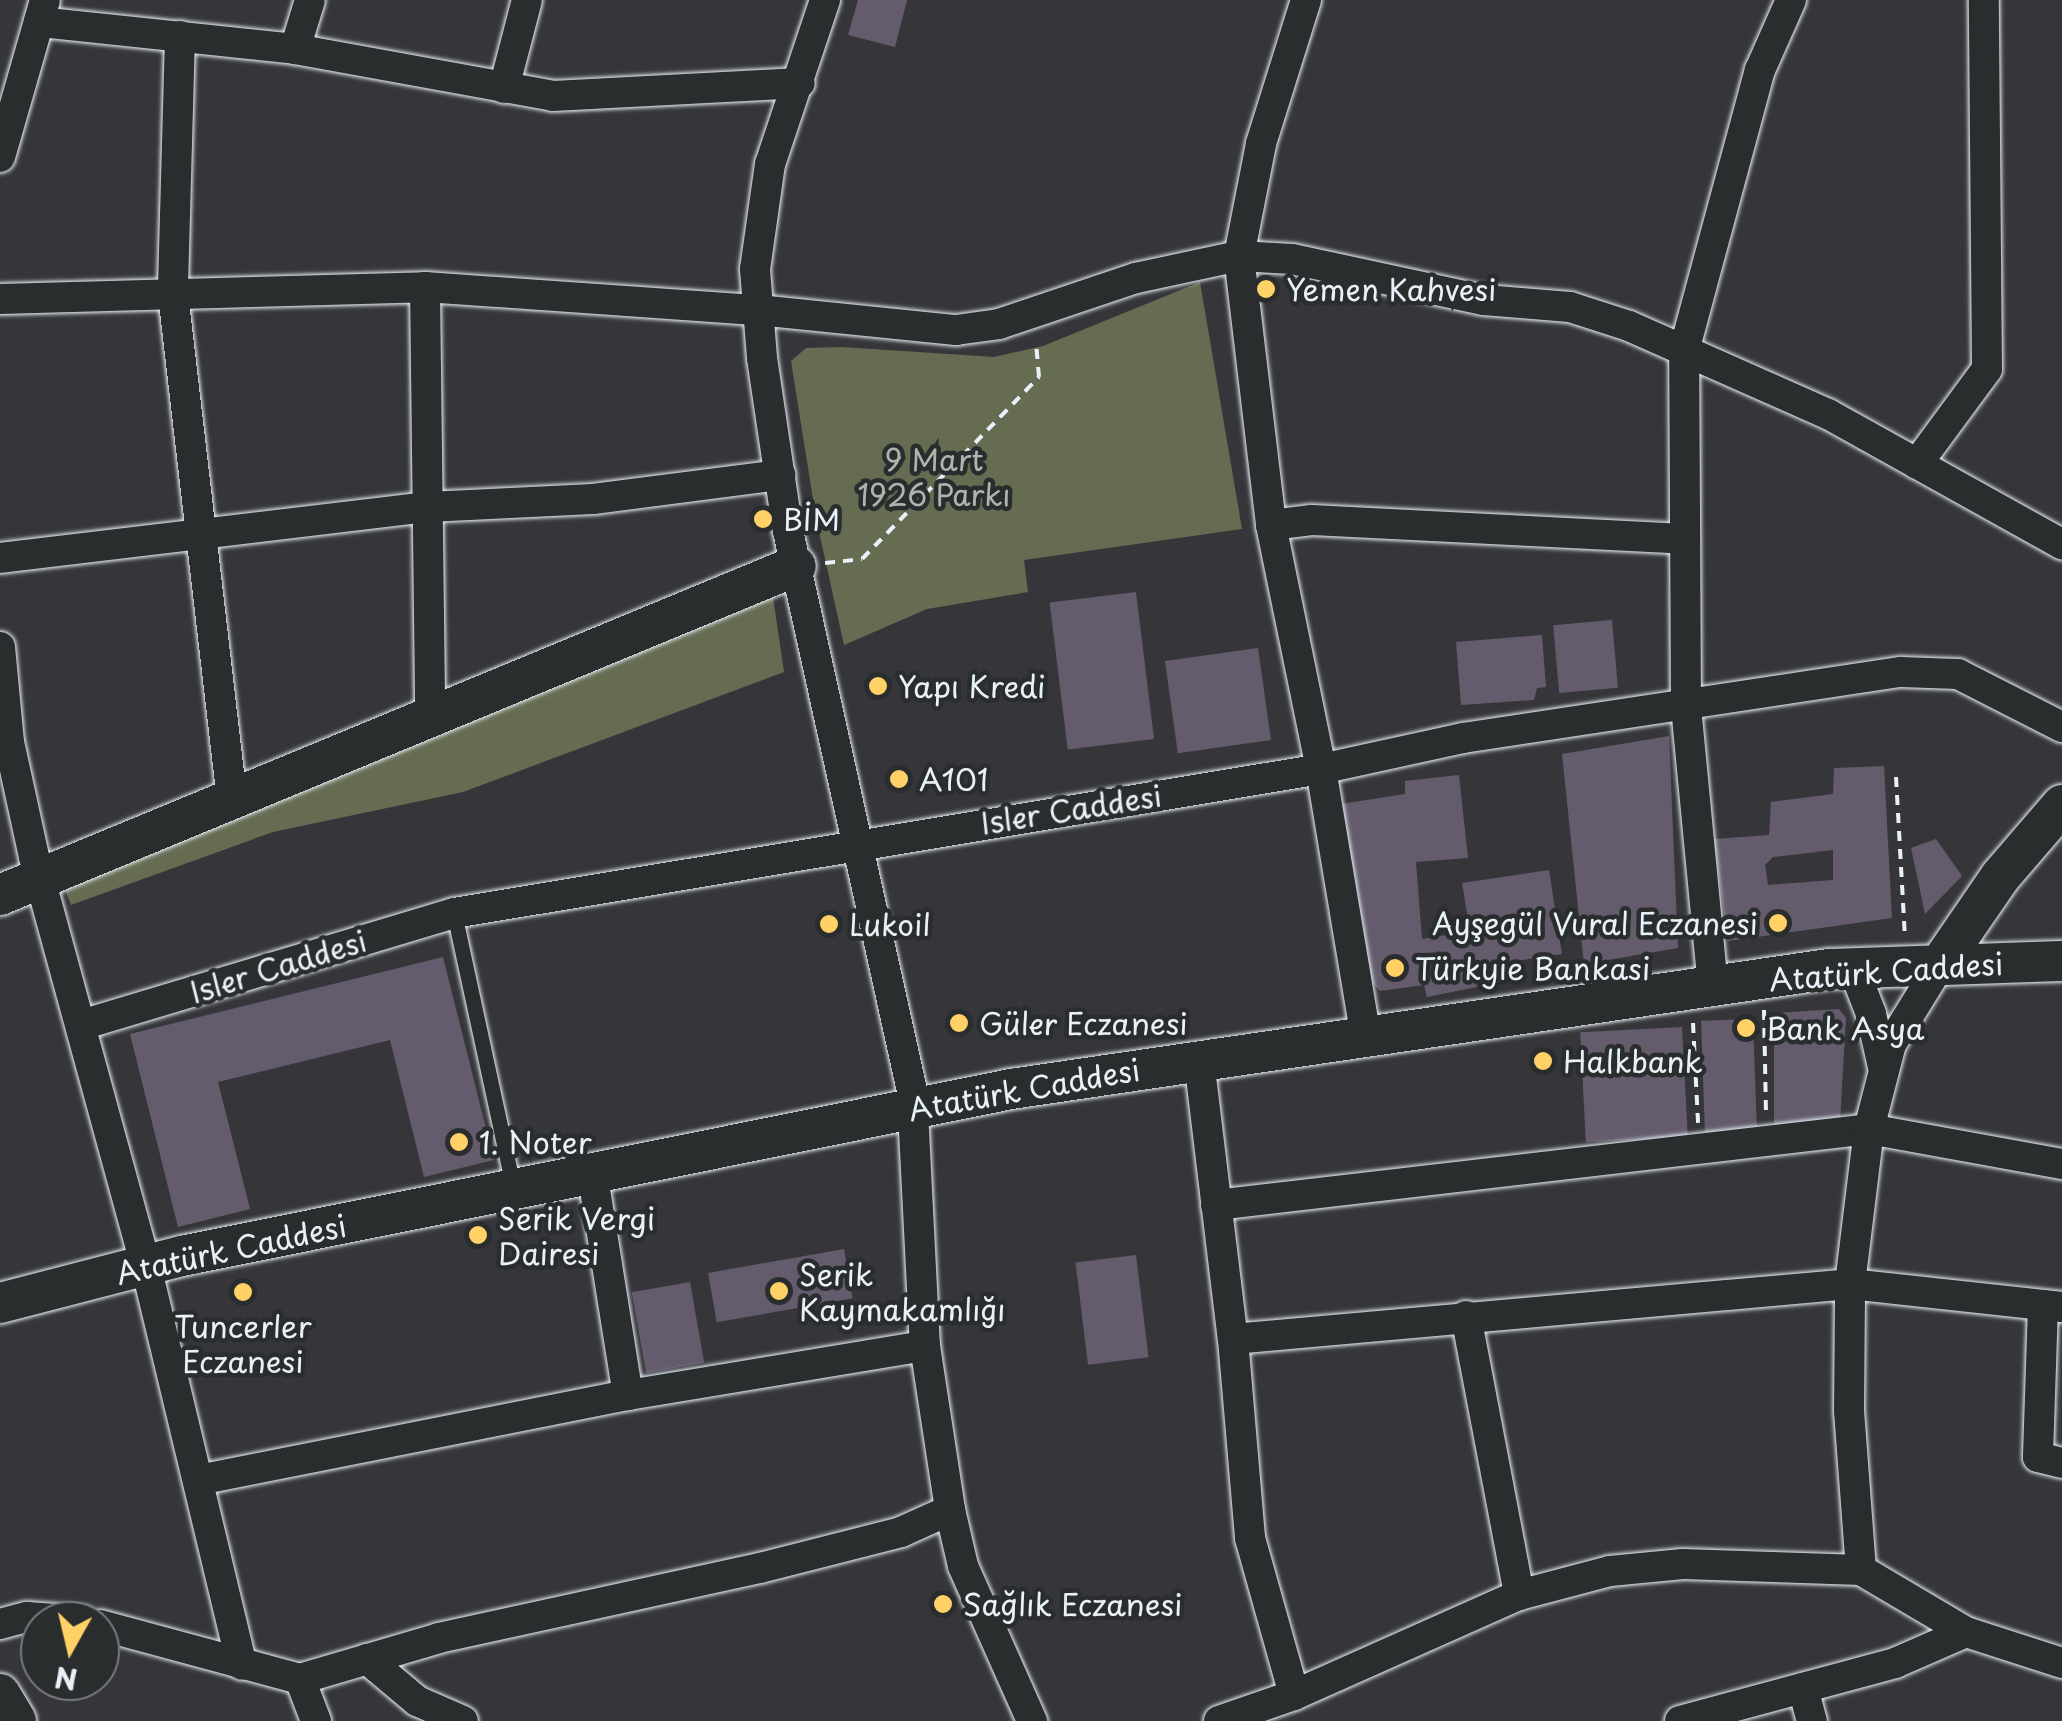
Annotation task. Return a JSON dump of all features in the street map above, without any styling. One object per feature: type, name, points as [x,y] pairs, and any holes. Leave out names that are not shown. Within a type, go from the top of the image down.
[{"type":"main road","points":[[0,894],[796,566]]},
{"type":"main road","points":[[1941,963],[1988,893],[2062,805]]},
{"type":"main road","name":"Atatürk Caddesi","points":[[0,1302],[146,1266],[592,1171],[913,1108],[1199,1060],[1852,967],[2062,961]]},
{"type":"main road","points":[[0,1694],[16,1721]]},
{"type":"street","points":[[295,48],[310,0]]},
{"type":"street","points":[[504,88],[527,0]]},
{"type":"street","points":[[825,0],[770,164],[755,270],[758,310],[796,566],[913,1108],[925,1346],[950,1510],[962,1566],[1032,1721]]},
{"type":"street","points":[[1306,0],[1261,144],[1240,256],[1271,525],[1321,769],[1366,1037]]},
{"type":"street","points":[[1702,989],[1686,704],[1684,352],[1760,70],[1791,0]]},
{"type":"street","points":[[1917,464],[1987,369],[1984,0]]},
{"type":"street","points":[[0,157],[42,11],[180,36],[295,48],[552,96],[800,83]]},
{"type":"street","points":[[180,36],[173,294],[232,799]]},
{"type":"street","points":[[0,299],[426,287],[758,310],[956,330],[999,324],[1136,278],[1240,256],[1292,259],[1484,300],[1570,307],[1629,326],[1828,414],[2062,544]]},
{"type":"street","points":[[426,287],[430,718]]},
{"type":"street","points":[[0,558],[428,506],[593,499],[780,475]]},
{"type":"street","points":[[1271,525],[1312,520],[1686,539]]},
{"type":"street","points":[[0,647],[9,742],[40,878],[146,1266],[242,1665]]},
{"type":"street","name":"Isler Caddesi","points":[[81,1025],[454,913],[1321,769],[1462,738],[1686,704],[1901,672],[1958,674],[2062,727]]},
{"type":"street","points":[[1862,1570],[1849,1411],[1850,1284],[1869,1129],[1883,1067],[1900,1023],[1941,963]]},
{"type":"street","points":[[1852,967],[1870,1014],[1883,1067]]},
{"type":"street","points":[[1199,1060],[1233,1339],[1250,1538],[1294,1695]]},
{"type":"street","points":[[1216,1206],[1869,1129],[2062,1164]]},
{"type":"street","points":[[592,1171],[628,1395]]},
{"type":"street","points":[[1233,1339],[1850,1284],[2052,1306],[2038,1457],[2062,1463]]},
{"type":"street","points":[[1466,1316],[1519,1595]]},
{"type":"street","points":[[198,1480],[628,1395],[925,1346]]},
{"type":"street","points":[[120,1630],[300,1679],[439,1638],[813,1555],[900,1532],[950,1510]]},
{"type":"street","points":[[1219,1721],[1294,1695],[1519,1595],[1610,1571],[1683,1564],[1862,1570],[1966,1632],[2062,1663]]},
{"type":"street","points":[[1680,1721],[1895,1663],[1966,1632]]},
{"type":"street","points":[[367,1659],[417,1702],[464,1721]]},
{"type":"street","points":[[300,1679],[316,1721]]},
{"type":"street","points":[[1803,1688],[1812,1721]]},
{"type":"lane","points":[[454,913],[514,1189]]},
{"type":"path","points":[[796,566],[862,558],[1039,377],[1033,312]]},
{"type":"path","points":[[1896,777],[1905,936]]},
{"type":"path","points":[[1764,978],[1767,1140]]},
{"type":"path","points":[[1699,1148],[1702,989]]},
{"type":"green space","name":"9 Mart 1926 Parkı","points":[[1200,282],[1242,529],[1024,560],[1028,592],[927,609],[844,645],[816,518],[791,361],[806,348],[842,347],[994,357],[1043,346]]},
{"type":"green space","points":[[773,597],[784,672],[463,792],[273,832],[71,905],[61,880]]},
{"type":"building","points":[[858,0],[907,0],[895,47],[848,35]]},
{"type":"building","points":[[1136,592],[1154,739],[1068,749],[1050,603]]},
{"type":"building","points":[[1612,620],[1618,688],[1559,693],[1553,625]]},
{"type":"building","points":[[1542,635],[1546,687],[1537,688],[1534,700],[1461,705],[1456,642]]},
{"type":"building","points":[[1258,648],[1271,740],[1178,753],[1165,661]]},
{"type":"building","points":[[1669,736],[1678,948],[1584,964],[1562,754]]},
{"type":"building","points":[[1884,766],[1892,918],[1728,941],[1714,839],[1769,835],[1771,802],[1833,794],[1834,768]],"holes":[[[1833,850],[1833,880],[1768,885],[1765,865],[1773,857]]]},
{"type":"building","points":[[1459,775],[1468,858],[1416,862],[1422,939],[1470,931],[1462,883],[1549,870],[1562,954],[1476,967],[1477,987],[1427,997],[1424,985],[1380,991],[1368,978],[1341,804],[1405,794],[1405,781]]},
{"type":"building","points":[[1936,839],[1962,876],[1925,914],[1911,848]]},
{"type":"building","points":[[443,957],[494,1160],[424,1177],[390,1040],[218,1082],[250,1209],[178,1227],[130,1034]]},
{"type":"building","points":[[1839,1009],[1846,1018],[1840,1122],[1774,1132],[1774,1013]]},
{"type":"building","points":[[1753,1019],[1757,1136],[1705,1138],[1701,1021]]},
{"type":"building","points":[[1682,1027],[1688,1137],[1586,1142],[1580,1032]]},
{"type":"building","points":[[844,1249],[853,1298],[717,1322],[708,1273]]},
{"type":"building","points":[[1136,1255],[1149,1357],[1088,1365],[1075,1262]]},
{"type":"building","points":[[690,1282],[704,1363],[646,1373],[632,1292]]},
{"type":"place","name":"Yemen Kahvesi","points":[[1266,289]]},
{"type":"place","name":"BİM","points":[[763,519]]},
{"type":"place","name":"Yapı Kredi","points":[[878,686]]},
{"type":"place","name":"A101","points":[[899,779]]},
{"type":"place","name":"Ayşegül Vural Eczanesi","points":[[1778,923]]},
{"type":"place","name":"Lukoil","points":[[829,924]]},
{"type":"place","name":"Türkyie Bankasi","points":[[1395,968]]},
{"type":"place","name":"Güler Eczanesi","points":[[959,1023]]},
{"type":"place","name":"Bank Asya","points":[[1746,1028]]},
{"type":"place","name":"Halkbank","points":[[1543,1061]]},
{"type":"place","name":"1. Noter","points":[[459,1142]]},
{"type":"place","name":"Serik Vergi Dairesi","points":[[478,1235]]},
{"type":"place","name":"Serik Kaymakamlığı","points":[[779,1291]]},
{"type":"place","name":"Tuncerler Eczanesi","points":[[243,1292]]},
{"type":"place","name":"Sağlık Eczanesi","points":[[943,1604]]}]
